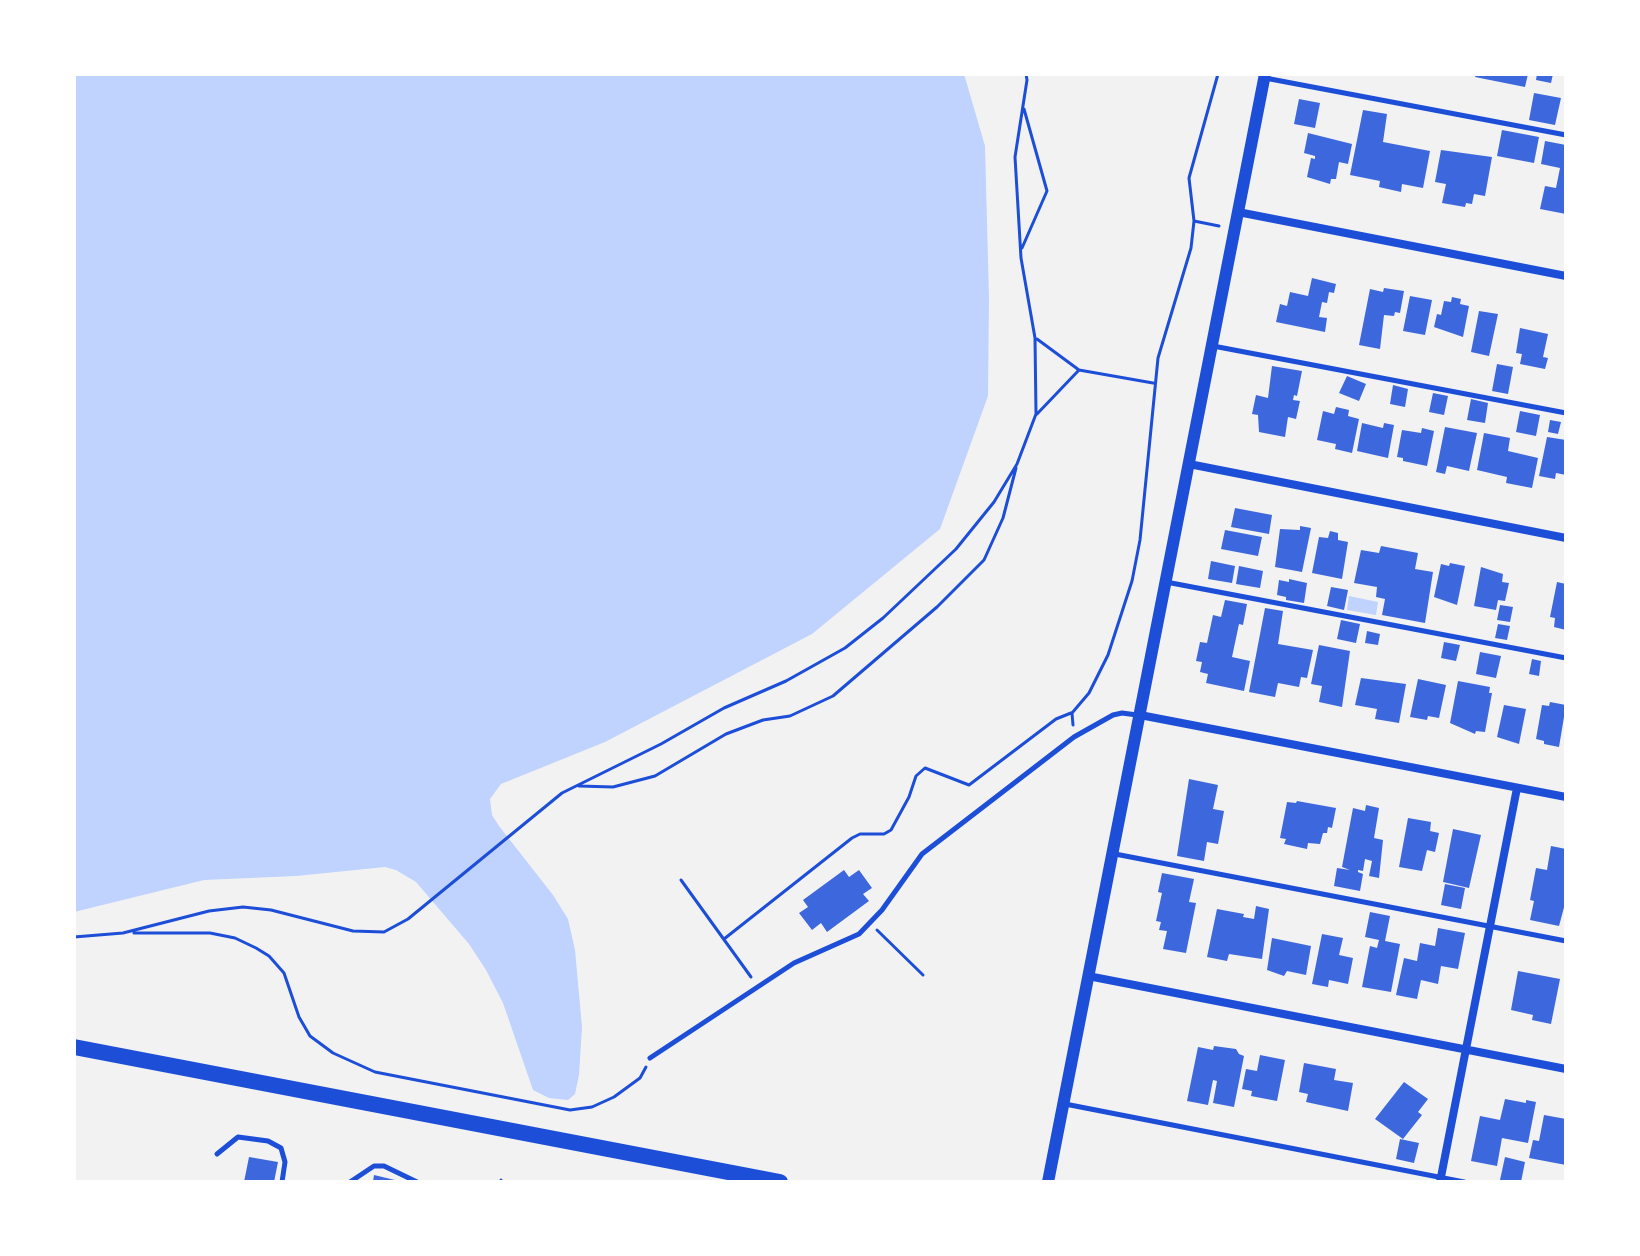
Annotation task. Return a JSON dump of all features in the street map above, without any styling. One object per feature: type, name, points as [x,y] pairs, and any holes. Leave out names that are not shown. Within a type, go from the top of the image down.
[{"type":"main road","points":[[74,1047],[780,1182]]},
{"type":"street","points":[[1048,1182],[1264,76]]},
{"type":"street","points":[[1238,212],[1566,276]]},
{"type":"street","points":[[1189,464],[1566,538]]},
{"type":"street","points":[[1140,715],[1566,797]]},
{"type":"street","points":[[1441,1180],[1517,788]]},
{"type":"street","points":[[1088,976],[1566,1069]]},
{"type":"lane","points":[[1264,76],[1566,135]]},
{"type":"lane","points":[[1212,345],[1566,413]]},
{"type":"lane","points":[[1166,581],[1566,658]]},
{"type":"lane","points":[[650,1058],[794,963],[844,942],[870,924],[922,854],[1074,737],[1113,715],[1140,715]]},
{"type":"lane","points":[[1112,854],[1566,941]]},
{"type":"lane","points":[[1063,1103],[1441,1180],[1464,1182]]},
{"type":"lane","points":[[217,1154],[238,1137],[268,1141],[281,1148],[285,1162],[282,1182]]},
{"type":"lane","points":[[350,1182],[374,1166],[384,1166],[417,1182]]},
{"type":"path","points":[[577,786],[613,787],[655,776],[726,734],[763,720],[790,716],[833,696],[937,607],[984,560],[1003,518],[1017,464],[1036,414],[1035,338],[1021,250],[1015,157],[1026,74]]},
{"type":"path","points":[[724,939],[852,838],[860,834],[884,834],[891,830],[909,797],[916,776],[925,768],[969,785],[1056,719],[1072,713],[1089,693],[1108,655],[1132,581],[1140,540],[1153,383],[1169,317],[1191,248],[1194,221],[1189,178],[1218,74]]},
{"type":"path","points":[[1021,250],[1047,191],[1023,105]]},
{"type":"path","points":[[1194,221],[1219,226]]},
{"type":"path","points":[[1035,338],[1079,370],[1153,383]]},
{"type":"path","points":[[1036,414],[1079,370]]},
{"type":"path","points":[[123,933],[209,911],[243,907],[271,910],[353,931],[376,933],[397,926],[562,793],[661,744],[724,708],[786,681],[845,648],[883,618],[956,549],[994,502],[1017,464]]},
{"type":"path","points":[[1072,713],[1074,737]]},
{"type":"path","points":[[681,880],[758,986]]},
{"type":"path","points":[[870,924],[923,975]]},
{"type":"path","points":[[74,937],[123,933],[210,933],[235,938],[269,956],[284,973],[299,1017],[310,1036],[333,1053],[375,1072],[570,1110],[592,1107],[614,1097],[640,1078],[650,1058]]},
{"type":"water","points":[[74,74],[964,74],[985,146],[988,396],[940,529],[812,634],[605,742],[501,784],[490,799],[492,815],[499,826],[568,919],[575,950],[582,1027],[579,1075],[575,1094],[568,1100],[549,1098],[533,1090],[503,1003],[486,970],[469,944],[416,882],[396,870],[385,867],[296,876],[204,880],[74,912]]},
{"type":"water","points":[[1349,596],[1378,602],[1376,615],[1347,610]]},
{"type":"building","points":[[1476,74],[1528,74],[1525,87],[1475,77]]},
{"type":"building","points":[[1537,74],[1553,74],[1551,83],[1536,80]]},
{"type":"building","points":[[1534,93],[1561,98],[1555,125],[1529,120]]},
{"type":"building","points":[[1299,99],[1320,103],[1315,128],[1294,124]]},
{"type":"building","points":[[1363,110],[1387,114],[1383,142],[1430,151],[1423,188],[1402,184],[1401,192],[1379,187],[1380,181],[1350,175]]},
{"type":"building","points":[[1502,130],[1539,137],[1534,163],[1497,156]]},
{"type":"building","points":[[1308,133],[1352,144],[1348,164],[1339,162],[1336,179],[1331,179],[1330,184],[1307,177],[1311,158],[1315,159],[1315,156],[1304,153]]},
{"type":"building","points":[[1545,141],[1566,145],[1566,214],[1540,209],[1545,186],[1556,188],[1560,168],[1541,164]]},
{"type":"building","points":[[1441,150],[1492,157],[1485,196],[1474,194],[1472,204],[1466,203],[1465,207],[1442,203],[1446,184],[1435,182]]},
{"type":"building","points":[[1312,278],[1336,284],[1334,293],[1329,292],[1327,303],[1322,302],[1319,317],[1327,318],[1325,332],[1276,322],[1280,304],[1287,306],[1290,292],[1308,296]]},
{"type":"building","points":[[1384,288],[1404,291],[1400,313],[1384,315],[1380,349],[1359,345],[1370,289],[1383,292]]},
{"type":"building","points":[[1410,296],[1432,300],[1425,335],[1403,331]]},
{"type":"building","points":[[1452,297],[1461,299],[1460,304],[1469,306],[1463,337],[1434,327],[1444,301],[1451,302]]},
{"type":"building","points":[[1479,311],[1498,314],[1489,356],[1471,352]]},
{"type":"building","points":[[1520,328],[1548,334],[1543,357],[1548,358],[1545,369],[1520,364],[1522,354],[1516,353]]},
{"type":"building","points":[[1497,364],[1513,367],[1508,394],[1492,391]]},
{"type":"building","points":[[1272,366],[1302,371],[1297,396],[1294,395],[1293,400],[1300,401],[1296,419],[1288,417],[1285,437],[1259,432],[1258,415],[1252,414],[1256,395],[1268,398]]},
{"type":"building","points":[[1347,376],[1366,384],[1359,401],[1339,393]]},
{"type":"building","points":[[1393,385],[1408,389],[1405,407],[1390,404]]},
{"type":"building","points":[[1433,393],[1448,396],[1444,415],[1429,412]]},
{"type":"building","points":[[1471,399],[1488,403],[1485,423],[1467,420]]},
{"type":"building","points":[[1336,407],[1349,410],[1348,416],[1359,419],[1352,453],[1335,449],[1336,444],[1317,440],[1323,411],[1334,414]]},
{"type":"building","points":[[1520,411],[1540,415],[1536,436],[1516,432]]},
{"type":"building","points":[[1550,420],[1561,422],[1558,434],[1548,432]]},
{"type":"building","points":[[1362,423],[1383,428],[1384,423],[1394,425],[1388,458],[1357,451]]},
{"type":"building","points":[[1445,427],[1477,433],[1469,471],[1447,466],[1445,474],[1436,472]]},
{"type":"building","points":[[1422,428],[1434,431],[1427,466],[1397,457],[1402,430],[1421,433]]},
{"type":"building","points":[[1484,433],[1510,438],[1508,451],[1538,458],[1532,488],[1506,483],[1507,477],[1477,470]]},
{"type":"building","points":[[1547,437],[1566,440],[1566,475],[1556,473],[1555,479],[1539,476]]},
{"type":"building","points":[[1235,508],[1272,515],[1269,534],[1231,527]]},
{"type":"building","points":[[1300,526],[1311,528],[1302,572],[1275,567],[1280,529],[1300,530]]},
{"type":"building","points":[[1225,530],[1262,537],[1258,556],[1221,549]]},
{"type":"building","points":[[1330,531],[1338,533],[1338,540],[1348,542],[1342,579],[1312,573],[1319,537],[1328,538]]},
{"type":"building","points":[[1381,546],[1418,553],[1415,569],[1433,572],[1425,623],[1382,615],[1385,599],[1376,597],[1377,587],[1354,583],[1361,550],[1379,553]]},
{"type":"building","points":[[1211,561],[1235,566],[1232,583],[1208,579]]},
{"type":"building","points":[[1450,563],[1465,566],[1457,605],[1434,597],[1441,564],[1449,566]]},
{"type":"building","points":[[1239,566],[1263,571],[1260,588],[1236,584]]},
{"type":"building","points":[[1481,567],[1503,574],[1502,582],[1509,583],[1505,601],[1498,600],[1496,610],[1474,606]]},
{"type":"building","points":[[1289,579],[1307,583],[1304,603],[1277,595],[1279,580],[1289,582]]},
{"type":"building","points":[[1557,582],[1566,584],[1566,630],[1554,627],[1555,618],[1550,617]]},
{"type":"building","points":[[1331,587],[1348,590],[1344,610],[1327,606]]},
{"type":"building","points":[[1225,600],[1247,604],[1232,657],[1250,661],[1244,691],[1206,683],[1208,674],[1200,672],[1202,662],[1196,661],[1200,642],[1207,643],[1213,615],[1221,617]]},
{"type":"building","points":[[1500,605],[1513,607],[1510,622],[1497,620]]},
{"type":"building","points":[[1265,608],[1283,611],[1278,644],[1313,650],[1307,678],[1301,677],[1299,687],[1278,683],[1275,697],[1249,692]]},
{"type":"building","points":[[1341,620],[1360,624],[1356,643],[1337,639]]},
{"type":"building","points":[[1498,624],[1510,626],[1507,640],[1495,638]]},
{"type":"building","points":[[1367,631],[1380,634],[1378,645],[1365,643]]},
{"type":"building","points":[[1444,642],[1460,645],[1456,661],[1441,658]]},
{"type":"building","points":[[1319,645],[1350,651],[1342,707],[1319,702],[1322,686],[1311,684]]},
{"type":"building","points":[[1480,652],[1501,656],[1496,678],[1476,674]]},
{"type":"building","points":[[1532,659],[1541,661],[1539,676],[1529,674]]},
{"type":"building","points":[[1361,678],[1406,684],[1399,723],[1375,719],[1377,709],[1355,705]]},
{"type":"building","points":[[1418,679],[1446,685],[1439,718],[1428,716],[1427,720],[1410,717]]},
{"type":"building","points":[[1458,681],[1490,687],[1489,693],[1492,693],[1485,732],[1476,731],[1475,734],[1450,723]]},
{"type":"building","points":[[1550,702],[1566,705],[1559,747],[1536,739],[1542,705],[1549,706]]},
{"type":"building","points":[[1504,705],[1526,709],[1519,744],[1497,737]]},
{"type":"building","points":[[1189,779],[1218,785],[1213,809],[1224,811],[1218,844],[1207,842],[1204,861],[1177,856]]},
{"type":"building","points":[[1287,802],[1336,808],[1332,828],[1328,827],[1327,833],[1323,833],[1320,844],[1308,843],[1307,849],[1284,844],[1286,839],[1280,838]]},
{"type":"building","points":[[1366,805],[1379,808],[1374,838],[1383,840],[1379,878],[1369,876],[1372,861],[1365,859],[1363,871],[1358,870],[1363,874],[1360,891],[1334,886],[1337,868],[1350,870],[1342,867],[1353,808],[1365,811]]},
{"type":"building","points":[[1408,818],[1431,822],[1430,831],[1439,833],[1435,852],[1427,850],[1422,871],[1399,867]]},
{"type":"building","points":[[1453,829],[1481,835],[1469,888],[1443,882]]},
{"type":"building","points":[[1551,846],[1566,849],[1566,900],[1559,926],[1530,920],[1536,868],[1547,870]]},
{"type":"building","points":[[844,870],[849,877],[859,870],[872,888],[863,894],[869,901],[827,932],[821,923],[812,930],[799,913],[808,907],[803,900]]},
{"type":"building","points":[[1162,873],[1194,879],[1189,902],[1196,903],[1186,953],[1163,949],[1167,931],[1159,930],[1161,922],[1156,921],[1162,893],[1158,892]]},
{"type":"building","points":[[1445,884],[1465,888],[1461,909],[1441,905]]},
{"type":"building","points":[[1256,906],[1269,909],[1262,959],[1229,954],[1227,961],[1207,957],[1217,909],[1254,919]]},
{"type":"building","points":[[1370,912],[1390,916],[1385,941],[1400,944],[1391,992],[1362,987],[1370,946],[1377,948],[1379,940],[1365,937]]},
{"type":"building","points":[[1438,928],[1465,933],[1458,969],[1441,966],[1438,984],[1421,980],[1417,999],[1396,995],[1404,958],[1417,961],[1420,943],[1435,946]]},
{"type":"building","points":[[1322,934],[1343,938],[1339,955],[1353,958],[1348,984],[1329,980],[1328,987],[1312,984]]},
{"type":"building","points":[[1272,938],[1311,946],[1306,975],[1287,971],[1284,976],[1267,970]]},
{"type":"building","points":[[1518,971],[1560,979],[1551,1024],[1532,1020],[1533,1015],[1511,1010]]},
{"type":"building","points":[[1214,1046],[1236,1049],[1244,1056],[1234,1107],[1213,1103],[1217,1081],[1213,1080],[1208,1105],[1187,1101],[1198,1047],[1213,1050]]},
{"type":"building","points":[[1260,1055],[1285,1060],[1277,1101],[1251,1096],[1252,1091],[1242,1089],[1246,1069],[1257,1071]]},
{"type":"building","points":[[1304,1063],[1336,1069],[1334,1080],[1353,1083],[1348,1111],[1306,1102],[1308,1094],[1299,1092]]},
{"type":"building","points":[[1404,1082],[1428,1099],[1418,1112],[1422,1115],[1403,1139],[1375,1119]]},
{"type":"building","points":[[1505,1099],[1536,1102],[1528,1143],[1502,1138],[1497,1166],[1471,1161],[1480,1116],[1500,1120]]},
{"type":"building","points":[[1544,1115],[1566,1119],[1566,1165],[1529,1158],[1533,1140],[1539,1141]]},
{"type":"building","points":[[1400,1139],[1419,1143],[1414,1163],[1396,1159]]},
{"type":"building","points":[[249,1157],[278,1162],[274,1182],[244,1182]]},
{"type":"building","points":[[1505,1157],[1525,1162],[1521,1182],[1500,1180]]},
{"type":"building","points":[[374,1175],[399,1181],[399,1182],[373,1182]]}]
